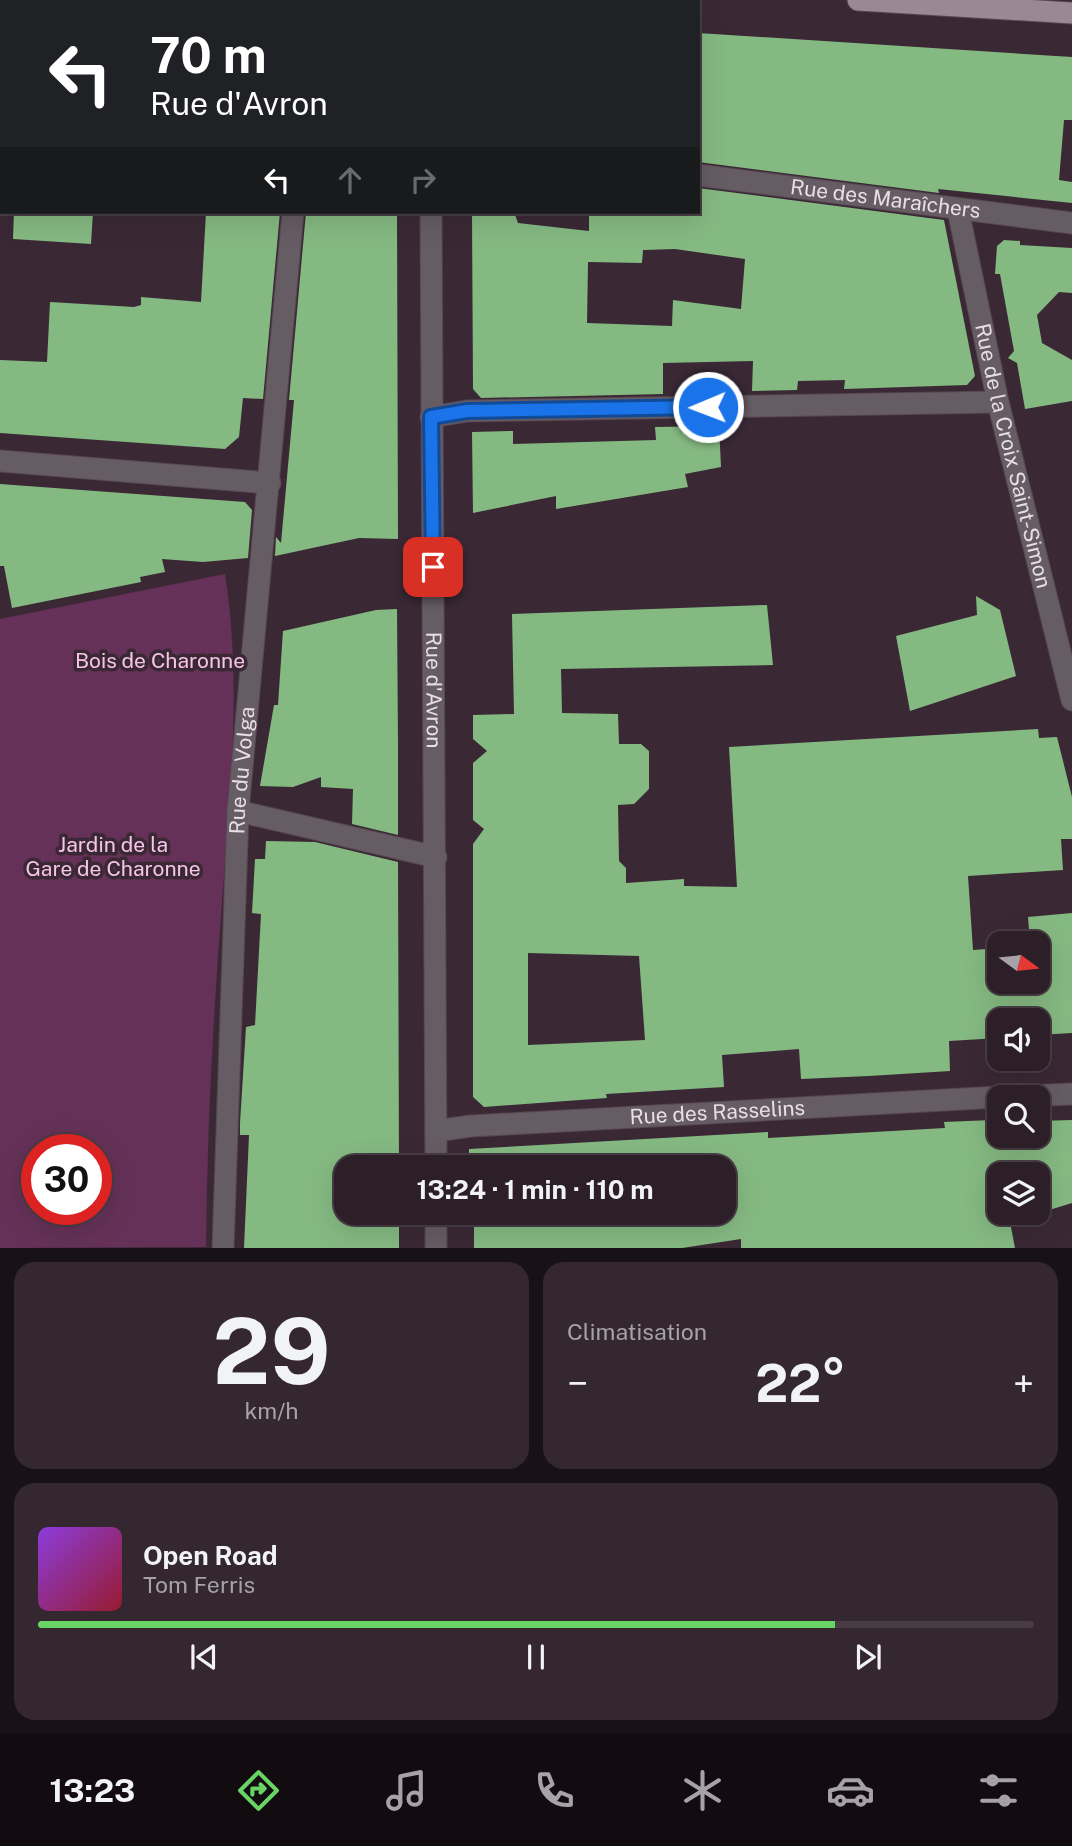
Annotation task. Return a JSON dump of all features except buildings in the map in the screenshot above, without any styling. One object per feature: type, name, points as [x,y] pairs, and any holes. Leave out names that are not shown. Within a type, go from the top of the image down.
[{"type":"main road","points":[[858,0],[1060,8]]},
{"type":"street","name":"Rue des Maraîchers","points":[[700,175],[1072,223]]},
{"type":"street","name":"Rue de la Croix Saint-Simon","points":[[958,210],[999,402],[1072,700]]},
{"type":"street","name":"Rue du Volga","points":[[223,1248],[238,811],[293,214]]},
{"type":"street","name":"Rue d'Avron","points":[[431,214],[436,1155]]},
{"type":"street","points":[[431,417],[467,411],[999,402]]},
{"type":"street","points":[[0,461],[270,483]]},
{"type":"street","points":[[238,811],[436,857]]},
{"type":"street","name":"Rue des Rasselins","points":[[1050,1095],[1072,1094]]},
{"type":"street","name":"Rue des Rasselins","points":[[436,1131],[471,1126],[987,1098]]},
{"type":"street","points":[[436,1225],[436,1248]]},
{"type":"green space","name":"Jardin de la Gare de Charonne","points":[[225,574],[233,656],[233,738],[213,1031],[206,1247],[0,1248],[0,619]]},
{"type":"route","points":[[433,567],[431,417],[467,411],[708,407]]},
{"type":"park label","name":"Bois de Charonne","points":[[160,661]]}]
